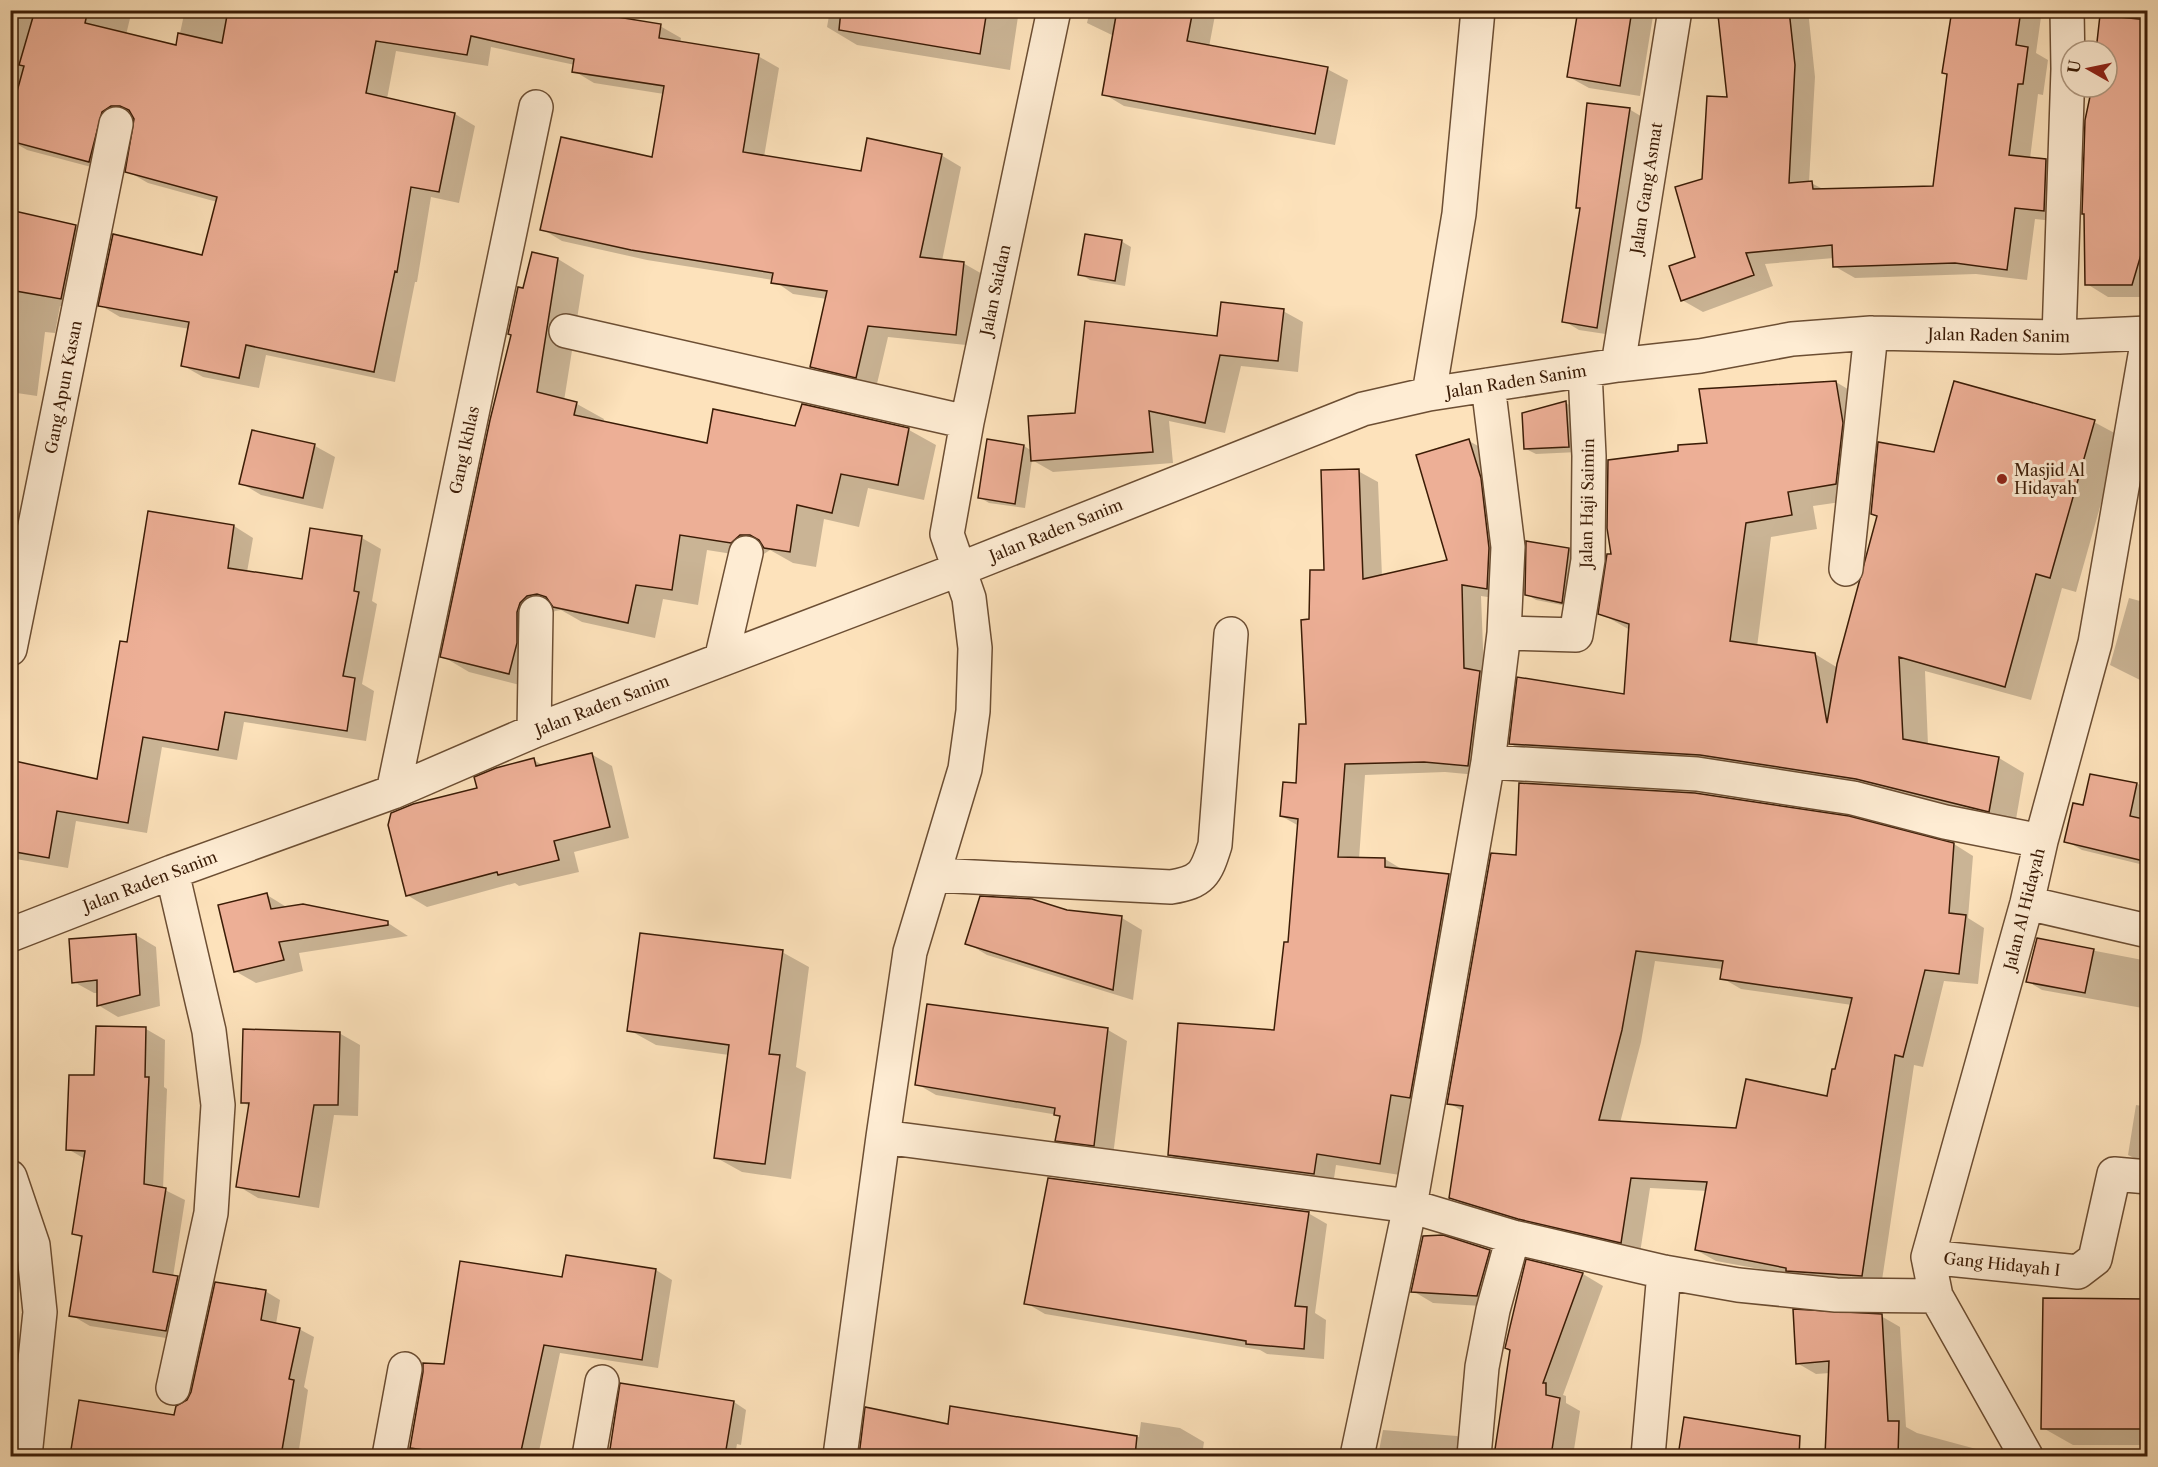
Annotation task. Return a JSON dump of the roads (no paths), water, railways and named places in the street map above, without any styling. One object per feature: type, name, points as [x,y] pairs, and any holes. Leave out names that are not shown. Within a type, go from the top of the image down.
[{"type":"street","name":"Jalan Saidan","points":[[840,1456],[910,952],[965,769],[973,711],[975,648],[969,598],[947,534],[967,422],[1054,10]]},
{"type":"street","points":[[1429,394],[1459,214],[1478,10]]},
{"type":"street","name":"Jalan Gang Asmat","points":[[1618,365],[1675,10]]},
{"type":"street","points":[[2060,337],[2068,69],[2067,10]]},
{"type":"street","name":"Gang Ikhlas","points":[[393,792],[536,107]]},
{"type":"street","name":"Gang Apun Kasan","points":[[10,649],[116,124]]},
{"type":"street","points":[[566,332],[967,422]]},
{"type":"street","points":[[1846,569],[1871,333]]},
{"type":"street","name":"Jalan Raden Sanim","points":[[10,935],[172,872],[393,792],[534,731],[960,569],[1364,409],[1429,394],[1618,365],[1700,356],[1792,339],[1871,333],[2060,337],[2148,333]]},
{"type":"street","name":"Jalan Al Hidayah","points":[[2026,1456],[1936,1296],[1928,1257],[2027,903],[2041,841],[2095,643],[2148,338]]},
{"type":"street","name":"Jalan Haji Saimin","points":[[1504,633],[1576,635],[1588,560],[1589,456],[1585,371]]},
{"type":"street","points":[[1357,1456],[1410,1206],[1488,762],[1504,633],[1508,547],[1488,385]]},
{"type":"street","points":[[721,660],[746,553]]},
{"type":"street","points":[[534,731],[536,613]]},
{"type":"street","points":[[935,875],[1171,887],[1193,883],[1207,870],[1215,845],[1231,634]]},
{"type":"street","points":[[1488,762],[1697,774],[1853,798],[1945,822],[2041,841]]},
{"type":"street","points":[[172,872],[209,1031],[218,1105],[210,1213],[173,1388]]},
{"type":"street","points":[[2027,903],[2148,931]]},
{"type":"street","points":[[883,1137],[1410,1206],[1513,1237],[1664,1272],[1738,1285],[1836,1295],[1936,1296]]},
{"type":"street","name":"Gang Hidayah I","points":[[1928,1257],[2078,1272],[2095,1259],[2114,1174],[2148,1177]]},
{"type":"street","points":[[10,1177],[33,1245],[40,1312],[25,1456]]},
{"type":"street","points":[[1474,1456],[1482,1367],[1493,1310],[1513,1237]]},
{"type":"street","points":[[1648,1456],[1664,1272]]},
{"type":"street","points":[[389,1456],[405,1369]]},
{"type":"street","points":[[589,1456],[602,1382]]},
{"type":"place","name":"Masjid Al Hidayah","points":[[2002,479]]}]
